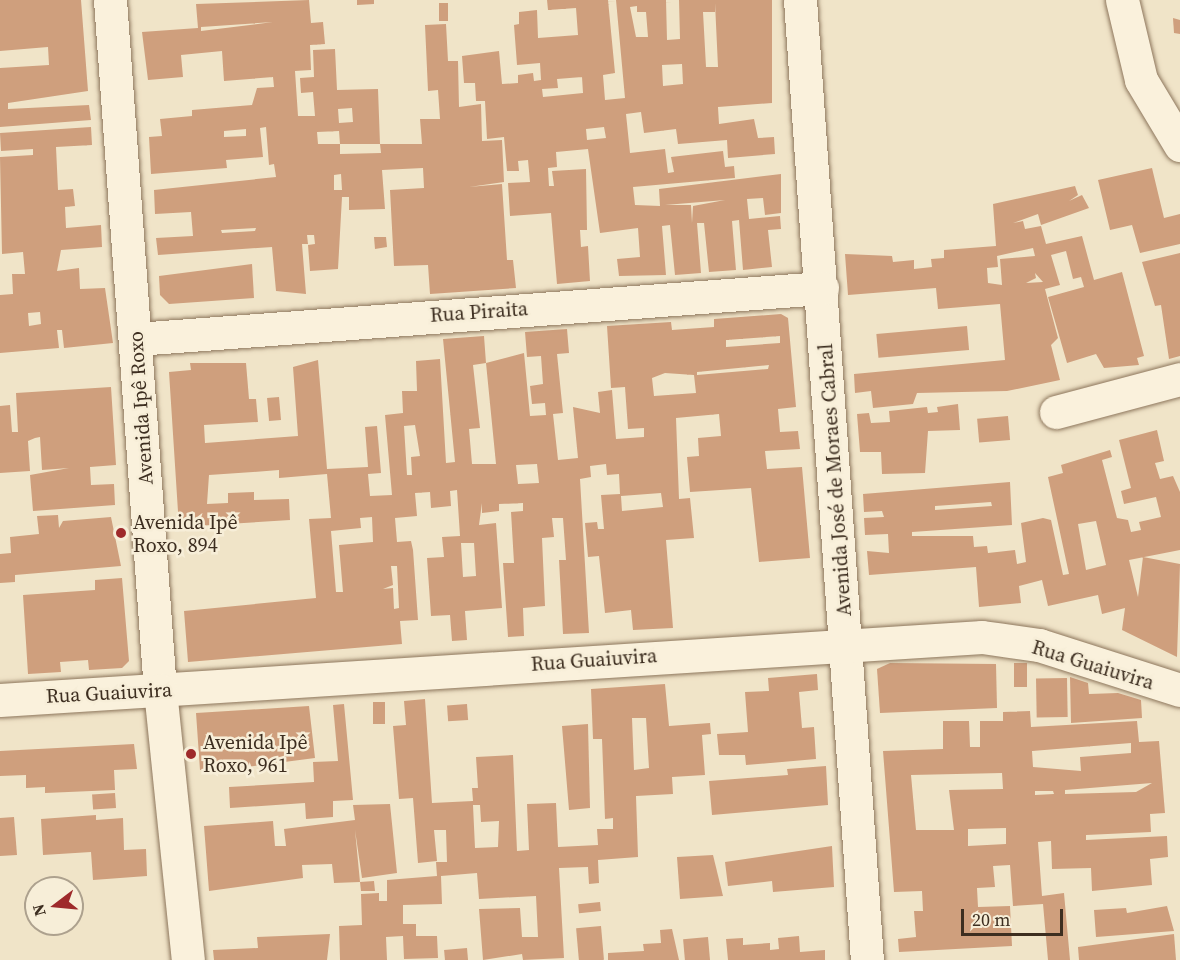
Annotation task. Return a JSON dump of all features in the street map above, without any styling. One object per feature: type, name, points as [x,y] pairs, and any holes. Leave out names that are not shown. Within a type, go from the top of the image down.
[{"type":"street","name":"Avenida Ipê Roxo","points":[[110,0],[160,690],[188,960]]},
{"type":"street","name":"Avenida José de Moraes Cabral","points":[[800,0],[822,288],[867,960]]},
{"type":"street","points":[[1122,0],[1140,80],[1180,145]]},
{"type":"street","name":"Rua Piraita","points":[[136,339],[822,288]]},
{"type":"street","points":[[1056,412],[1180,379]]},
{"type":"street","name":"Rua Guaiuvira","points":[[0,700],[846,642],[982,637],[1016,642],[1180,690]]},
{"type":"building","points":[[0,0],[81,0],[88,91],[8,103],[8,109],[89,105],[91,120],[0,127],[0,68],[49,65],[48,47],[0,51]]},
{"type":"building","points":[[309,0],[311,23],[323,22],[325,44],[310,45],[311,70],[295,71],[298,116],[315,116],[313,92],[301,93],[300,78],[314,77],[313,50],[335,49],[337,90],[378,89],[380,144],[422,144],[420,119],[440,119],[438,90],[428,91],[425,25],[446,24],[448,61],[458,61],[459,107],[481,104],[482,141],[502,140],[504,182],[469,187],[502,184],[507,260],[513,260],[516,288],[430,294],[428,265],[394,266],[390,190],[424,188],[423,168],[382,170],[385,209],[349,210],[349,197],[342,197],[338,269],[310,271],[308,245],[315,244],[314,235],[307,235],[308,244],[302,244],[306,294],[276,291],[272,247],[158,255],[156,238],[193,236],[191,212],[155,214],[154,190],[276,177],[274,164],[269,165],[266,127],[260,128],[263,157],[226,160],[227,168],[151,174],[149,137],[162,136],[160,119],[192,116],[192,110],[252,105],[257,88],[274,87],[273,77],[224,81],[222,51],[181,55],[183,77],[148,80],[142,32],[198,28],[196,4]],"holes":[[[273,22],[201,31],[201,27]],[[352,108],[353,122],[339,123],[338,109]],[[246,129],[246,136],[224,137],[224,131]],[[339,131],[340,144],[318,144],[317,132]],[[340,144],[380,144],[381,153],[340,154]],[[341,174],[342,190],[334,190],[334,175]],[[256,228],[255,231],[222,233],[221,230]]]},
{"type":"building","points":[[357,0],[374,0],[374,4],[357,5]]},
{"type":"building","points":[[547,0],[608,0],[615,73],[603,75],[605,100],[625,98],[616,0],[666,0],[667,40],[680,39],[679,0],[772,0],[772,103],[718,107],[719,124],[754,119],[758,138],[774,137],[775,154],[728,158],[727,140],[678,144],[676,129],[644,133],[641,112],[626,114],[630,153],[665,149],[668,173],[674,172],[671,157],[723,151],[725,167],[734,166],[735,178],[633,187],[635,205],[660,206],[659,189],[781,174],[781,213],[765,215],[763,198],[747,199],[749,219],[780,216],[781,229],[768,230],[772,267],[743,270],[739,220],[732,221],[736,270],[709,272],[704,223],[697,223],[701,273],[675,275],[670,225],[662,226],[666,275],[619,276],[617,259],[640,257],[638,228],[600,233],[588,149],[556,152],[557,167],[548,168],[549,186],[554,186],[552,171],[586,169],[587,230],[580,230],[581,247],[588,246],[590,281],[557,284],[551,213],[510,216],[508,183],[530,182],[528,160],[518,161],[519,171],[507,171],[504,137],[487,139],[485,101],[476,101],[475,83],[464,83],[462,56],[499,51],[502,84],[518,83],[518,75],[533,73],[534,81],[541,80],[540,63],[517,65],[514,25],[519,24],[519,12],[537,10],[538,38],[578,35],[576,8],[548,10]],"holes":[[[715,3],[718,67],[706,67],[703,12],[715,12]],[[637,6],[637,12],[646,12],[648,37],[636,37],[630,7]],[[682,64],[683,84],[663,86],[662,65]],[[582,77],[583,93],[543,97],[542,89],[558,88],[557,79]],[[604,127],[606,138],[587,140],[586,129]],[[725,200],[693,206],[692,223],[691,205],[665,205]]]},
{"type":"building","points":[[439,3],[448,3],[448,21],[439,21]]},
{"type":"building","points":[[1173,18],[1180,20],[1180,34],[1174,33]]},
{"type":"building","points":[[91,127],[92,145],[56,147],[58,190],[73,189],[75,206],[65,207],[66,228],[101,225],[102,247],[61,250],[57,271],[79,268],[80,289],[105,288],[113,343],[64,348],[62,330],[57,330],[59,348],[0,353],[0,295],[13,294],[12,274],[25,274],[23,252],[2,254],[0,157],[33,155],[33,149],[1,151],[0,133]],"holes":[[[40,312],[41,324],[29,326],[28,313]]]},
{"type":"building","points":[[1152,168],[1164,218],[1180,214],[1180,244],[1140,253],[1132,225],[1110,230],[1098,180]]},
{"type":"building","points":[[1075,186],[1078,195],[1069,201],[1082,195],[1089,208],[1041,225],[1038,214],[1013,223],[1023,221],[1025,229],[1041,226],[1046,244],[1082,236],[1094,280],[1122,272],[1144,356],[1137,358],[1139,365],[1104,368],[1096,354],[1067,363],[1048,297],[1084,287],[1081,277],[1073,279],[1066,251],[1051,255],[1060,285],[1045,289],[1058,338],[1051,345],[1060,380],[1007,391],[917,393],[913,404],[873,408],[871,391],[855,393],[854,374],[1005,360],[1000,304],[938,309],[936,288],[848,295],[845,254],[892,256],[893,262],[914,260],[914,269],[932,267],[931,259],[944,258],[944,250],[996,246],[993,204]],"holes":[[[1033,248],[1035,256],[1000,259],[1002,285],[988,283],[987,268],[998,267],[997,256]],[[1035,273],[1043,282],[1026,283],[1036,278]]]},
{"type":"building","points":[[374,237],[386,237],[387,247],[375,249]]},
{"type":"building","points":[[1180,253],[1180,356],[1169,359],[1161,305],[1155,306],[1142,262]]},
{"type":"building","points":[[252,264],[254,298],[169,304],[160,295],[159,276]]},
{"type":"building","points":[[781,314],[788,318],[796,407],[778,409],[780,432],[798,431],[800,449],[765,451],[767,469],[802,467],[810,558],[759,562],[751,488],[690,492],[687,457],[699,456],[698,438],[721,436],[719,414],[676,418],[679,499],[690,498],[694,538],[666,540],[673,628],[633,630],[631,610],[605,613],[599,556],[588,557],[585,523],[597,522],[598,529],[604,529],[601,495],[620,494],[619,474],[607,475],[606,464],[590,466],[591,477],[580,479],[589,633],[563,634],[559,560],[566,560],[563,518],[552,518],[554,537],[542,538],[545,606],[523,608],[524,636],[508,637],[503,563],[514,563],[511,512],[523,511],[523,503],[499,504],[499,511],[482,513],[482,503],[479,525],[496,523],[502,608],[465,611],[467,640],[452,641],[450,615],[431,616],[427,558],[444,557],[442,537],[460,536],[457,490],[450,491],[451,506],[431,508],[430,492],[415,493],[417,516],[395,518],[397,542],[411,541],[418,620],[400,621],[402,644],[188,662],[184,611],[316,598],[309,519],[331,518],[327,474],[279,478],[279,470],[209,475],[207,504],[228,503],[228,493],[254,492],[254,500],[289,499],[290,520],[179,527],[169,372],[191,370],[190,363],[246,363],[249,399],[256,399],[258,422],[204,425],[205,443],[298,436],[293,367],[318,360],[327,469],[368,467],[365,427],[377,426],[381,473],[368,474],[370,496],[392,495],[385,415],[403,413],[402,391],[417,391],[416,361],[440,359],[446,463],[455,462],[443,339],[484,336],[486,363],[524,353],[530,416],[546,415],[545,403],[532,404],[530,386],[543,384],[541,356],[527,357],[525,332],[567,329],[569,353],[557,354],[563,413],[553,414],[558,460],[578,458],[573,407],[600,413],[598,392],[612,390],[616,439],[644,437],[644,428],[628,429],[625,387],[611,388],[607,326],[671,322],[672,330],[714,327],[714,319]],"holes":[[[780,336],[780,343],[726,347],[726,340]],[[486,363],[496,464],[472,464],[469,429],[480,428],[473,365]],[[769,365],[768,369],[697,375],[697,372]],[[665,373],[694,375],[696,393],[654,396],[652,378]],[[415,425],[420,456],[411,457],[412,475],[407,475],[404,426]],[[537,464],[539,483],[518,484],[516,465]],[[661,493],[663,507],[622,511],[621,496]],[[372,517],[373,542],[339,545],[343,592],[336,592],[331,531],[361,528],[360,518]],[[461,543],[474,543],[476,576],[463,577]],[[391,566],[397,566],[399,608],[394,609],[393,588],[383,589],[393,585]]]},
{"type":"building","points":[[967,326],[969,350],[878,358],[876,334]]},
{"type":"building","points":[[111,387],[116,465],[90,467],[91,485],[114,484],[115,505],[33,511],[30,475],[69,468],[42,470],[40,437],[28,441],[30,471],[0,473],[0,406],[10,405],[12,432],[18,432],[16,393]]},
{"type":"building","points":[[279,397],[281,420],[269,421],[267,398]]},
{"type":"building","points":[[958,404],[960,430],[928,431],[925,473],[882,474],[881,452],[860,452],[857,414],[869,413],[871,423],[890,422],[889,411],[927,407],[928,413],[938,412],[937,407]]},
{"type":"building","points":[[1008,416],[1010,440],[979,443],[977,419]]},
{"type":"building","points":[[1157,430],[1164,461],[1155,463],[1160,479],[1173,476],[1180,492],[1180,550],[1144,557],[1180,564],[1177,657],[1122,630],[1125,608],[1102,614],[1098,595],[1048,606],[1042,580],[1019,586],[1021,603],[979,607],[976,567],[869,575],[867,551],[889,553],[888,534],[865,535],[864,518],[884,517],[882,511],[864,512],[863,494],[1010,482],[1012,525],[912,532],[912,536],[973,536],[974,547],[987,546],[988,553],[1015,550],[1017,564],[1026,562],[1021,523],[1043,518],[1051,520],[1063,575],[1069,574],[1048,477],[1063,473],[1061,465],[1110,450],[1112,457],[1102,460],[1117,518],[1128,520],[1131,532],[1141,530],[1139,522],[1161,517],[1156,497],[1124,504],[1121,491],[1131,488],[1119,440]],"holes":[[[991,502],[992,506],[935,510],[935,506]],[[1096,521],[1106,565],[1086,570],[1078,524]],[[1143,557],[1138,597],[1129,560]]]},
{"type":"building","points":[[58,515],[59,528],[63,521],[111,517],[121,566],[15,575],[15,582],[0,583],[0,554],[11,553],[10,537],[39,534],[37,516]]},
{"type":"building","points":[[122,578],[129,661],[122,668],[89,670],[88,660],[60,662],[61,672],[28,674],[23,595],[95,590],[95,580]]},
{"type":"building","points":[[890,663],[996,664],[997,708],[880,713],[877,669]]},
{"type":"building","points":[[1014,663],[1027,663],[1027,687],[1014,687]]},
{"type":"building","points":[[817,674],[818,690],[799,692],[802,728],[814,727],[816,759],[746,765],[745,755],[719,755],[717,734],[748,732],[745,692],[769,691],[768,678]]},
{"type":"building","points":[[1070,677],[1088,683],[1089,694],[1118,693],[1141,700],[1142,718],[1071,723]]},
{"type":"building","points":[[1067,678],[1068,717],[1037,718],[1036,679]]},
{"type":"building","points":[[665,684],[669,726],[710,723],[711,734],[702,735],[705,775],[672,777],[673,794],[636,796],[638,857],[598,860],[599,883],[589,884],[588,867],[559,868],[564,958],[523,960],[522,954],[483,960],[479,909],[520,908],[522,937],[538,937],[536,896],[479,899],[477,873],[441,876],[442,904],[403,905],[403,924],[416,924],[416,936],[437,936],[438,958],[404,959],[403,936],[386,937],[387,960],[340,960],[339,926],[362,925],[361,894],[379,893],[379,901],[387,901],[387,880],[437,876],[436,862],[447,862],[446,830],[434,830],[437,861],[418,863],[413,798],[399,799],[393,726],[406,725],[404,701],[425,699],[432,803],[473,801],[472,788],[478,788],[476,757],[513,755],[517,851],[529,850],[527,804],[556,803],[558,847],[598,845],[597,829],[613,829],[613,818],[605,819],[602,739],[593,739],[591,689]],"holes":[[[632,718],[646,718],[649,768],[634,770]],[[473,805],[480,805],[481,822],[499,821],[498,847],[475,848]]]},
{"type":"building","points":[[373,702],[385,702],[385,724],[373,724]]},
{"type":"building","points":[[344,704],[353,800],[333,801],[333,817],[306,819],[305,803],[230,808],[229,787],[314,782],[313,762],[338,761],[333,705]]},
{"type":"building","points":[[467,704],[468,720],[448,721],[447,705]]},
{"type":"building","points":[[309,706],[315,758],[238,768],[238,761],[224,762],[224,768],[200,770],[196,713]]},
{"type":"building","points":[[1030,711],[1031,727],[1137,721],[1139,742],[1159,741],[1165,813],[1150,814],[1151,832],[1086,835],[1086,840],[1167,836],[1168,857],[1150,859],[1152,885],[1092,891],[1091,868],[1052,869],[1051,841],[1038,842],[1042,896],[1064,893],[1070,960],[1048,960],[1043,904],[1013,906],[1010,865],[993,866],[995,887],[977,888],[978,907],[1010,906],[1012,946],[899,952],[898,939],[916,937],[914,911],[923,911],[922,891],[894,892],[883,751],[943,749],[943,721],[969,721],[970,747],[980,747],[980,721],[1003,721],[1003,712]],"holes":[[[1131,743],[1131,753],[1080,757],[1081,771],[1033,767],[1032,751]],[[1002,773],[1003,789],[949,790],[954,830],[916,830],[911,775]],[[1152,783],[1136,792],[1065,794],[1065,790]],[[1035,791],[1053,791],[1054,794],[1035,795]],[[1006,828],[1006,844],[968,846],[968,829]]]},
{"type":"building","points":[[588,724],[590,808],[569,810],[562,726]]},
{"type":"building","points":[[134,744],[137,769],[114,770],[115,790],[45,793],[45,787],[26,788],[26,775],[0,776],[0,751]]},
{"type":"building","points":[[826,766],[828,805],[712,815],[709,781],[788,775],[787,769]]},
{"type":"building","points":[[115,793],[116,808],[93,810],[92,795]]},
{"type":"building","points":[[390,804],[397,873],[362,878],[355,830],[360,882],[334,883],[332,864],[302,865],[303,878],[209,891],[204,826],[273,821],[275,846],[286,846],[284,829],[355,820],[353,805]]},
{"type":"building","points":[[96,815],[96,820],[123,818],[124,850],[146,849],[147,876],[93,880],[91,852],[43,855],[41,819]]},
{"type":"building","points":[[14,817],[17,855],[0,856],[0,818]]},
{"type":"building","points":[[832,846],[834,887],[773,892],[772,881],[728,886],[725,862]]},
{"type":"building","points":[[713,855],[723,896],[680,899],[677,857]]},
{"type":"building","points":[[374,881],[375,891],[361,891],[360,882]]},
{"type":"building","points":[[600,902],[601,911],[579,913],[578,904]]},
{"type":"building","points":[[1167,906],[1174,931],[1096,937],[1094,910],[1126,908],[1127,913]]},
{"type":"building","points":[[601,926],[604,960],[579,960],[576,928]]},
{"type":"building","points":[[672,929],[679,960],[608,960],[608,953],[644,951],[643,944],[661,943],[660,930]]},
{"type":"building","points":[[330,934],[327,960],[214,960],[213,950],[258,948],[257,937]]},
{"type":"building","points":[[1174,934],[1176,960],[1079,960],[1078,947]]},
{"type":"building","points":[[799,936],[800,952],[825,950],[825,960],[728,960],[726,939],[743,938],[743,945],[770,943],[770,950],[779,949],[778,938]]},
{"type":"building","points":[[708,937],[710,960],[685,960],[683,939]]},
{"type":"building","points":[[467,948],[468,960],[445,960],[444,950]]},
{"type":"place","name":"Avenida Ipê Roxo, 894","points":[[121,533]]},
{"type":"place","name":"Avenida Ipê Roxo, 961","points":[[191,754]]}]
